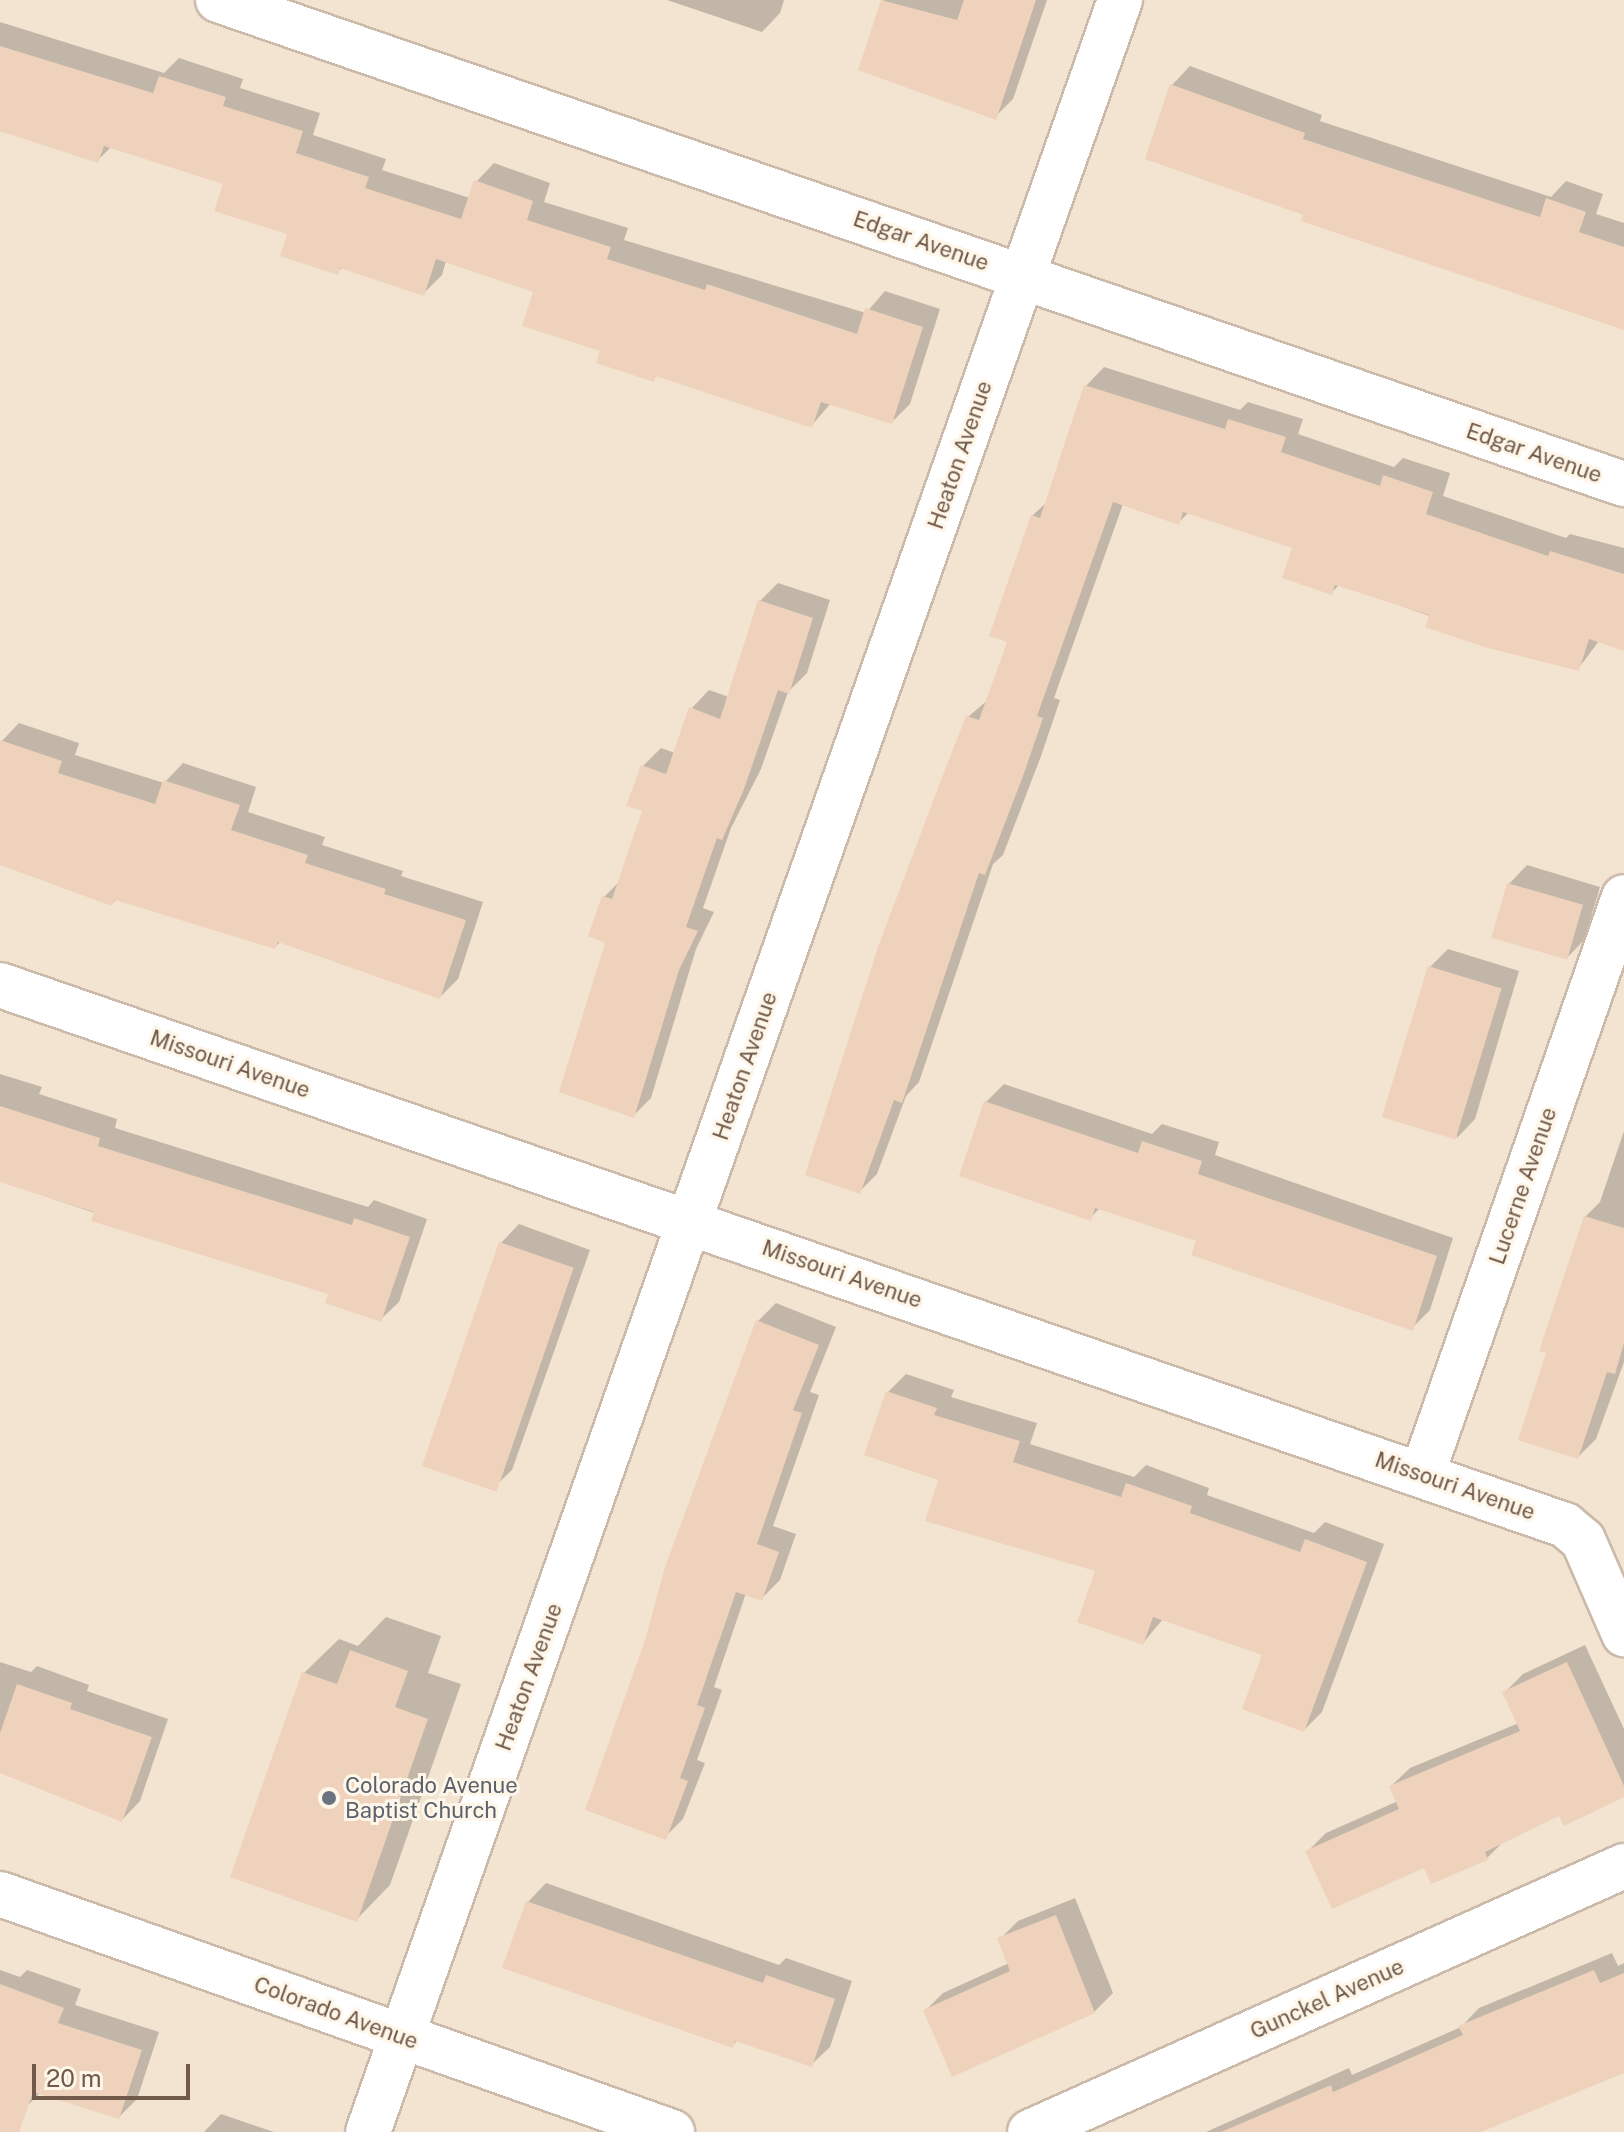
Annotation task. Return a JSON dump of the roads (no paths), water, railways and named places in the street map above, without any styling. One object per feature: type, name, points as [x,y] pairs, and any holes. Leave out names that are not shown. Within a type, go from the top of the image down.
[{"type":"street","name":"Edgar Avenue","points":[[218,0],[1624,484]]},
{"type":"street","name":"Heaton Avenue","points":[[368,2132],[1120,0]]},
{"type":"street","name":"Lucerne Avenue","points":[[1422,1475],[1624,897]]},
{"type":"street","name":"Missouri Avenue","points":[[0,985],[1565,1525],[1583,1540],[1624,1634]]},
{"type":"street","name":"Gunckel Avenue","points":[[1030,2132],[1101,2118],[1624,1866]]},
{"type":"street","name":"Colorado Avenue","points":[[0,1894],[672,2132]]},
{"type":"place","name":"Colorado Avenue Baptist Church","points":[[329,1798]]}]
